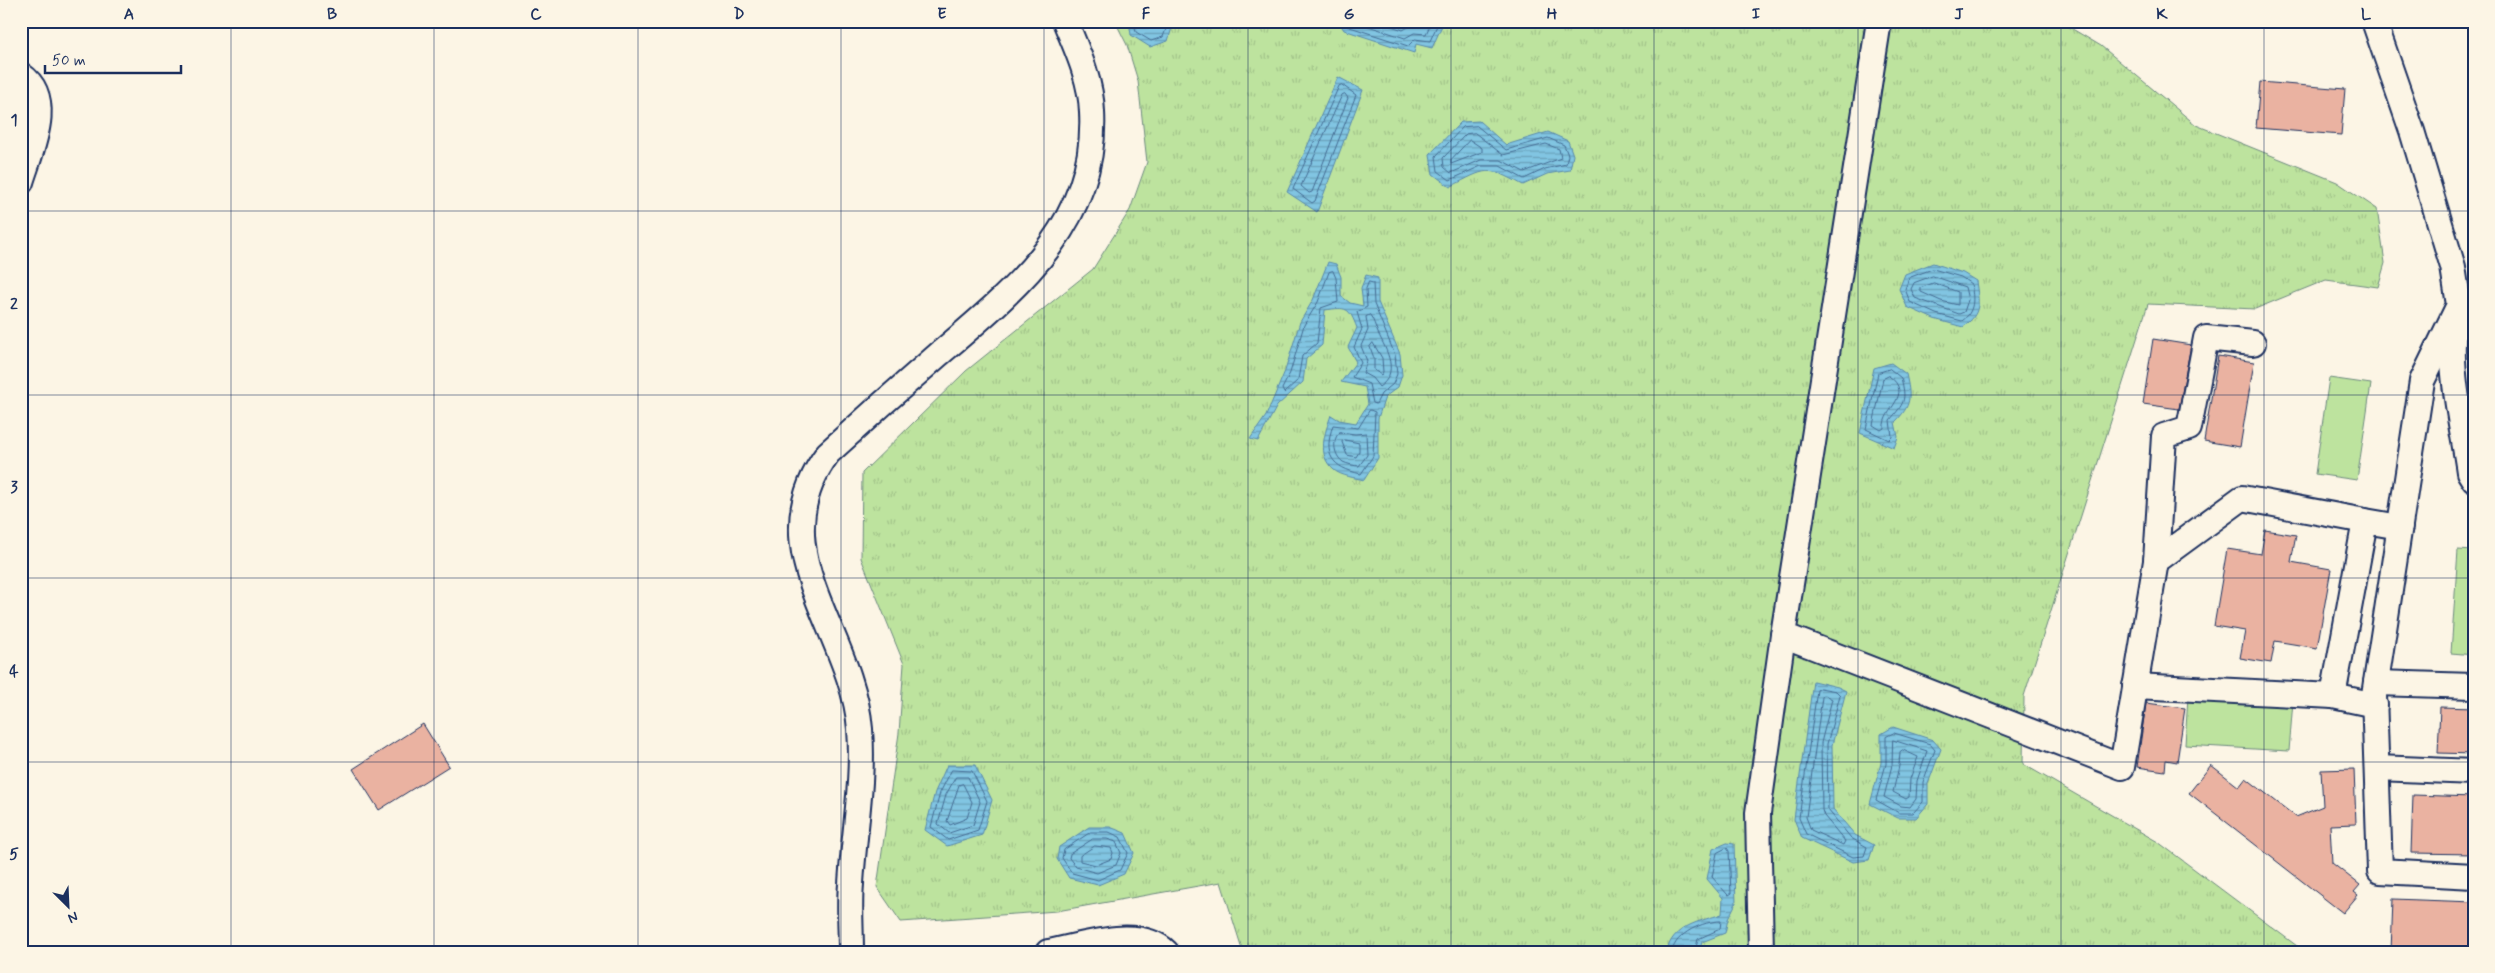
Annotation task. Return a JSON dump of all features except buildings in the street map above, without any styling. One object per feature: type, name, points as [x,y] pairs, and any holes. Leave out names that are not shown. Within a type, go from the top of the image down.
[{"type":"lane","points":[[851,952],[850,886],[862,752],[858,705],[846,662],[810,576],[800,527],[802,508],[816,469],[828,453],[1014,288],[1060,233],[1075,206],[1087,174],[1092,141],[1092,111],[1088,84],[1065,21]]},
{"type":"lane","points":[[1761,952],[1758,814],[1783,635],[1879,21]]},
{"type":"lane","points":[[2374,21],[2412,131],[2466,305],[2452,340],[2469,472],[2474,480]]},
{"type":"lane","points":[[21,75],[29,82],[34,94],[39,120],[21,182]]},
{"type":"lane","points":[[2466,305],[2422,381],[2376,694],[2377,768],[2380,871],[2474,876]]},
{"type":"lane","points":[[1783,635],[2122,767],[2156,561],[2164,436],[2189,428],[2206,338],[2253,343]]},
{"type":"lane","points":[[2156,561],[2242,498],[2400,527]]},
{"type":"lane","points":[[2334,696],[2365,521]]},
{"type":"lane","points":[[2348,616],[2386,621]]},
{"type":"lane","points":[[2135,686],[2334,696],[2474,686]]},
{"type":"lane","points":[[2377,768],[2474,772]]},
{"type":"lane","points":[[1048,952],[1130,937],[1147,941],[1166,952]]},
{"type":"green space","points":[[1115,21],[2059,21],[2101,46],[2196,125],[2337,182],[2377,209],[2385,263],[2378,287],[2326,280],[2255,309],[2148,304],[2024,696],[2023,764],[2158,842],[2305,952],[1243,952],[1221,882],[1057,911],[901,922],[877,887],[899,733],[904,664],[861,558],[862,473],[966,371],[1093,269],[1130,210],[1147,162],[1138,81],[1127,45]]},
{"type":"green space","points":[[2329,378],[2371,384],[2357,480],[2315,474]]},
{"type":"green space","points":[[2458,550],[2474,551],[2474,655],[2451,653]]},
{"type":"green space","points":[[2188,696],[2293,701],[2289,751],[2185,745]]},
{"type":"water","points":[[1129,21],[1174,21],[1168,41],[1150,47],[1131,35]]},
{"type":"water","points":[[1338,21],[1444,21],[1432,48],[1416,44],[1414,53],[1344,30]]},
{"type":"water","points":[[1338,77],[1363,90],[1317,212],[1287,192]]},
{"type":"water","points":[[1479,121],[1506,145],[1548,132],[1568,141],[1573,155],[1570,170],[1547,174],[1523,185],[1502,174],[1487,171],[1450,187],[1433,174],[1430,154],[1461,122]]},
{"type":"water","points":[[1328,262],[1336,264],[1341,277],[1341,296],[1350,303],[1363,306],[1361,288],[1366,275],[1378,278],[1378,302],[1400,354],[1402,375],[1398,387],[1385,397],[1378,418],[1378,458],[1364,480],[1344,475],[1334,470],[1328,464],[1324,451],[1325,436],[1331,415],[1339,420],[1356,423],[1368,404],[1365,387],[1341,382],[1356,362],[1348,347],[1357,328],[1352,316],[1346,310],[1325,310],[1322,345],[1306,359],[1303,382],[1277,406],[1258,441],[1250,439],[1266,416],[1285,371],[1300,322],[1313,300]]},
{"type":"water","points":[[1933,263],[1963,273],[1976,281],[1978,307],[1973,317],[1963,327],[1934,319],[1907,307],[1899,289],[1905,274]]},
{"type":"water","points":[[1891,363],[1906,374],[1909,389],[1909,400],[1905,411],[1895,422],[1898,437],[1894,448],[1860,433],[1874,368]]},
{"type":"water","points":[[1813,681],[1838,687],[1846,691],[1832,745],[1833,809],[1855,835],[1874,845],[1869,860],[1853,862],[1802,838],[1794,819]]},
{"type":"water","points":[[1893,727],[1933,740],[1941,749],[1928,784],[1928,804],[1916,818],[1898,818],[1870,804],[1881,763],[1881,734]]},
{"type":"water","points":[[947,765],[975,765],[992,800],[982,835],[947,846],[925,830],[935,792]]},
{"type":"water","points":[[1089,827],[1110,827],[1125,833],[1134,853],[1124,874],[1098,885],[1069,878],[1057,859],[1059,847]]},
{"type":"water","points":[[1727,843],[1734,844],[1736,903],[1728,919],[1725,933],[1702,942],[1699,952],[1667,952],[1674,936],[1681,930],[1696,922],[1722,914],[1723,898],[1707,879],[1713,849]]}]
